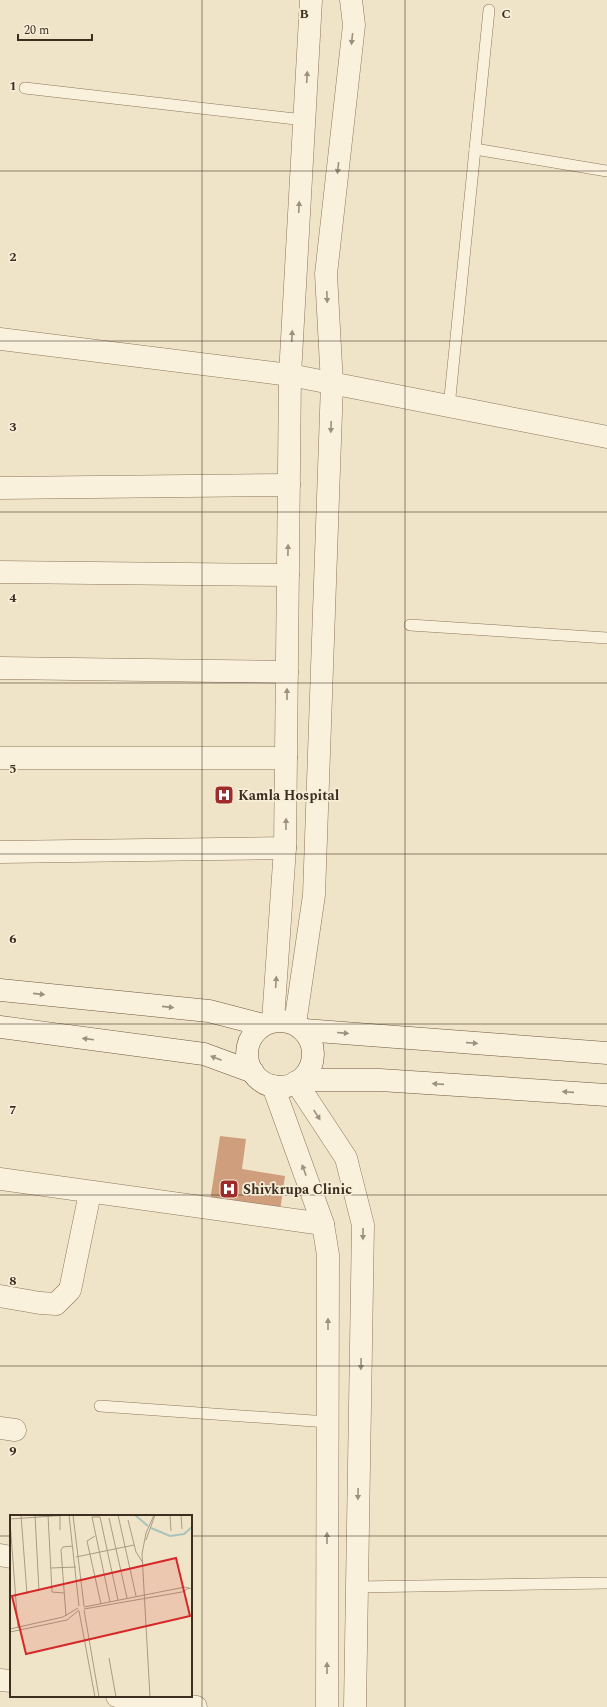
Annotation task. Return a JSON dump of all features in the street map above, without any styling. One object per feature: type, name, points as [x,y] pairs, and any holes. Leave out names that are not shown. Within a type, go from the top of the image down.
[{"type":"street","points":[[311,0],[290,375],[285,848],[268,1023],[255,1032],[250,1041],[247,1052],[248,1063],[253,1072],[260,1080],[273,1086],[291,1085],[298,1081],[308,1071],[313,1061],[313,1050],[310,1039],[299,1027],[314,895],[332,384],[326,274],[354,25],[351,0]]},
{"type":"street","points":[[0,339],[290,375],[607,437]]},
{"type":"street","points":[[0,488],[289,485]]},
{"type":"street","points":[[0,572],[288,575]]},
{"type":"street","points":[[0,668],[287,672]]},
{"type":"street","points":[[0,758],[286,758]]},
{"type":"street","points":[[0,852],[285,848]]},
{"type":"street","points":[[0,990],[209,1011],[268,1023],[299,1027],[607,1053]]},
{"type":"street","points":[[0,1027],[204,1054],[253,1072]]},
{"type":"street","points":[[298,1081],[380,1080],[607,1095]]},
{"type":"street","points":[[298,1081],[346,1158],[363,1225],[355,1707]]},
{"type":"street","points":[[273,1086],[323,1224],[328,1255],[327,1707]]},
{"type":"street","points":[[0,1179],[90,1193],[323,1224]]},
{"type":"street","points":[[0,1296],[40,1303],[56,1304],[70,1290],[90,1193]]},
{"type":"street","points":[[0,1555],[10,1556]]},
{"type":"street","points":[[0,1680],[10,1681]]},
{"type":"street","points":[[124,1697],[196,1707]]},
{"type":"lane","points":[[449,406],[488,10]]},
{"type":"lane","points":[[25,88],[304,120]]},
{"type":"lane","points":[[474,149],[607,171]]},
{"type":"lane","points":[[410,625],[607,638]]},
{"type":"lane","points":[[100,1406],[328,1422]]},
{"type":"lane","points":[[357,1587],[607,1583]]},
{"type":"building","points":[[220,1136],[246,1139],[242,1169],[285,1176],[280,1211],[210,1201]]},
{"type":"place","name":"Kamla Hospital","points":[[224,795]]},
{"type":"place","name":"Shivkrupa Clinic","points":[[229,1189]]}]
